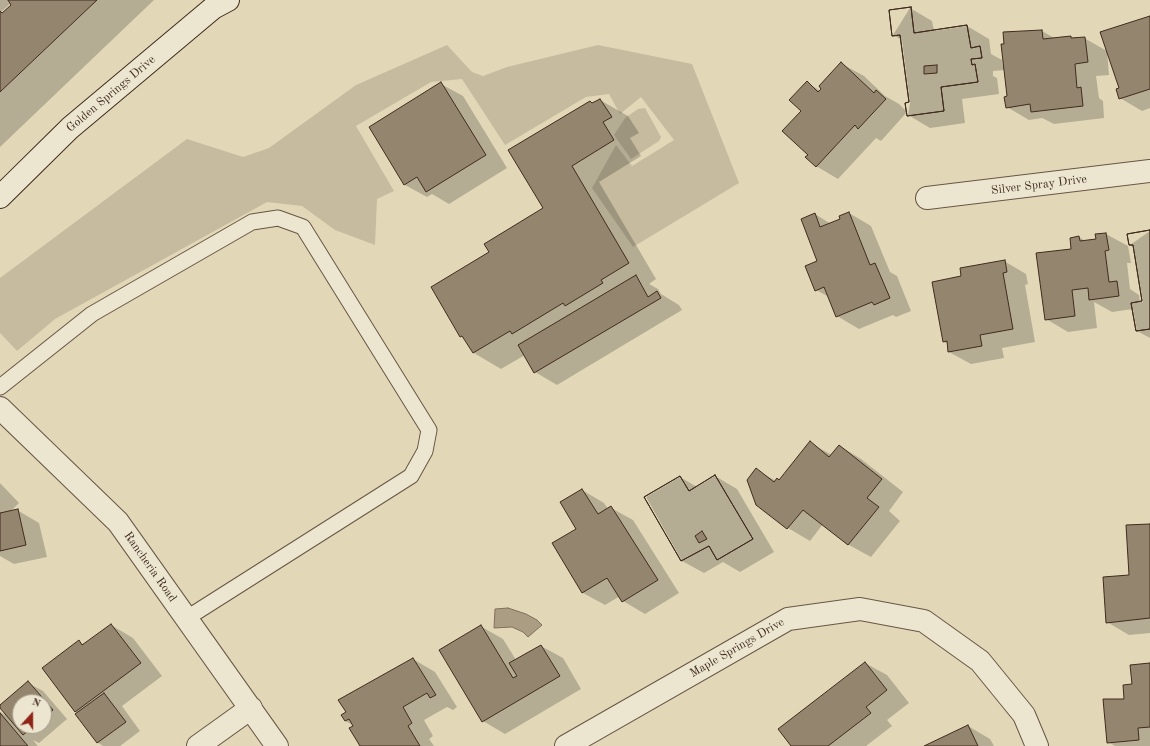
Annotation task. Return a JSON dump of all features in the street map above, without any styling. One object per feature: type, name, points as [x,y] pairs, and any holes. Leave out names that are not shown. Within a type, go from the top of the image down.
[{"type":"street","name":"Golden Springs Drive","points":[[0,197],[70,128],[213,8],[228,0]]},
{"type":"street","name":"Silver Spray Drive","points":[[927,198],[1150,171]]},
{"type":"street","name":"Rancheria Road","points":[[0,408],[118,522],[277,746]]},
{"type":"street","name":"Maple Springs Drive","points":[[566,746],[788,618],[860,609],[924,620],[980,661],[1024,715],[1037,746]]},
{"type":"street","points":[[198,746],[251,708]]},
{"type":"lane","points":[[0,387],[92,314],[252,222],[278,218],[303,227],[430,430],[425,451],[411,476],[187,618]]},
{"type":"shaded area","points":[[447,45],[472,72],[483,76],[507,67],[598,45],[692,64],[739,183],[633,247],[592,188],[616,145],[632,166],[674,140],[641,97],[620,114],[609,94],[586,97],[505,145],[462,79],[431,82],[356,126],[394,191],[377,199],[375,245],[335,230],[302,206],[267,202],[55,319],[17,351],[0,333],[0,278],[187,139],[243,157],[269,148],[356,85]]},
{"type":"shaded area","points":[[645,108],[661,137],[659,141],[631,159],[614,135],[625,118],[638,109]]},
{"type":"shaded area","points":[[508,608],[526,614],[537,620],[542,625],[528,637],[523,632],[512,627],[494,628],[495,609]]},
{"type":"building","points":[[8,0],[97,0],[0,92],[0,11],[2,13],[11,5]]},
{"type":"building","points":[[911,7],[914,33],[967,25],[971,48],[980,46],[982,58],[971,59],[972,65],[975,64],[978,82],[941,87],[944,111],[907,116],[905,103],[909,102],[900,35],[892,36],[889,10]],"holes":[[[937,65],[937,73],[924,74],[924,66]]]},
{"type":"building","points":[[911,7],[914,33],[967,25],[971,48],[980,46],[982,58],[971,59],[972,65],[975,64],[978,82],[941,87],[944,111],[907,116],[905,103],[909,102],[900,35],[892,36],[889,10]]},
{"type":"building","points":[[1150,16],[1150,89],[1119,99],[1116,89],[1119,88],[1100,32]]},
{"type":"building","points":[[1042,30],[1043,39],[1071,36],[1071,38],[1085,37],[1088,62],[1075,64],[1077,88],[1081,87],[1083,106],[1031,112],[1030,104],[1006,108],[1004,97],[1007,96],[1001,44],[1004,44],[1003,32]]},
{"type":"building","points":[[841,62],[874,93],[876,90],[886,99],[858,129],[855,125],[816,167],[805,157],[808,155],[782,131],[801,111],[789,100],[807,81],[818,92],[821,89],[819,86]]},
{"type":"building","points":[[441,82],[486,155],[426,192],[417,177],[404,185],[369,127]]},
{"type":"building","points":[[600,99],[612,117],[603,122],[614,140],[572,166],[629,263],[601,280],[603,283],[565,306],[563,303],[512,334],[510,331],[473,353],[462,336],[460,337],[431,287],[489,252],[484,244],[543,208],[508,150],[590,101],[592,103]]},
{"type":"building","points":[[849,212],[870,265],[875,263],[890,298],[874,305],[872,302],[836,317],[824,287],[815,291],[805,266],[817,261],[801,219],[815,213],[820,227],[840,219],[839,216]]},
{"type":"building","points":[[1150,230],[1150,329],[1136,331],[1131,303],[1142,301],[1133,245],[1129,245],[1127,234]]},
{"type":"building","points":[[1150,230],[1150,329],[1136,331],[1131,303],[1142,301],[1133,245],[1129,245],[1127,234]]},
{"type":"building","points":[[1106,233],[1109,250],[1105,251],[1109,282],[1117,281],[1119,296],[1089,300],[1088,288],[1072,290],[1075,316],[1045,320],[1036,253],[1071,249],[1070,238],[1079,236],[1080,241],[1096,239],[1095,234]]},
{"type":"building","points":[[1005,260],[1007,272],[1003,273],[1013,329],[980,335],[982,346],[948,352],[947,341],[943,342],[932,282],[961,276],[960,268]]},
{"type":"building","points":[[636,275],[648,297],[657,291],[661,298],[534,373],[518,345]]},
{"type":"building","points":[[810,441],[829,457],[839,445],[882,479],[867,498],[879,507],[848,545],[803,510],[787,529],[756,505],[747,480],[756,468],[774,482],[777,478],[779,480]]},
{"type":"building","points":[[715,475],[753,539],[717,560],[709,546],[681,561],[644,497],[680,476],[689,491]],"holes":[[[702,531],[707,539],[699,543],[695,536]]]},
{"type":"building","points":[[715,475],[753,539],[717,560],[709,546],[681,561],[644,497],[680,476],[689,491]]},
{"type":"building","points":[[582,489],[598,514],[611,506],[658,580],[622,602],[607,578],[582,593],[552,543],[576,529],[560,502]]},
{"type":"building","points":[[18,509],[26,545],[0,551],[0,513]]},
{"type":"building","points":[[1150,524],[1150,618],[1106,623],[1103,577],[1129,575],[1126,525]]},
{"type":"building","points":[[111,624],[141,663],[75,712],[42,668],[79,640],[82,645]]},
{"type":"building","points":[[481,625],[513,678],[517,676],[509,663],[541,645],[560,676],[482,722],[439,650]]},
{"type":"building","points":[[413,658],[436,695],[430,698],[427,693],[403,707],[412,723],[408,726],[420,746],[360,746],[349,728],[353,726],[349,719],[345,721],[341,715],[346,712],[338,700]]},
{"type":"building","points":[[865,662],[887,690],[866,707],[871,713],[828,746],[791,746],[778,729]]},
{"type":"building","points":[[1150,663],[1150,727],[1138,728],[1139,740],[1107,743],[1103,699],[1124,699],[1123,685],[1132,684],[1130,665]]},
{"type":"building","points":[[28,681],[39,694],[13,694]]},
{"type":"building","points":[[104,693],[126,722],[97,743],[75,714]]},
{"type":"building","points":[[12,695],[12,722],[0,708],[0,705]]},
{"type":"building","points":[[0,713],[12,727],[12,734],[18,734],[28,746],[0,746]]},
{"type":"building","points":[[968,725],[978,746],[924,746]]}]
